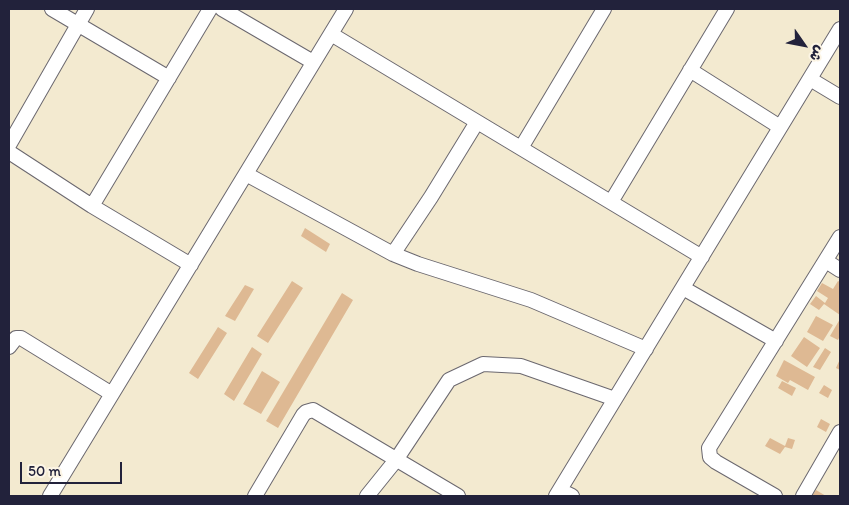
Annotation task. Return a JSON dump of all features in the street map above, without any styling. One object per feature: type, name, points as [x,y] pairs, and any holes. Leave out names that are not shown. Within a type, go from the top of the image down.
[{"type":"street","points":[[52,9],[169,78]]},
{"type":"street","points":[[9,145],[87,9]]},
{"type":"street","points":[[92,206],[210,9]]},
{"type":"street","points":[[222,9],[314,62]]},
{"type":"street","points":[[50,496],[346,9]]},
{"type":"street","points":[[521,148],[603,9]]},
{"type":"street","points":[[611,202],[728,9]]},
{"type":"street","points":[[563,494],[615,399],[840,29]]},
{"type":"street","points":[[331,34],[702,257]]},
{"type":"street","points":[[690,70],[780,127]]},
{"type":"street","points":[[810,79],[840,97]]},
{"type":"street","points":[[393,254],[477,122]]},
{"type":"street","points":[[9,152],[92,206],[190,265]]},
{"type":"street","points":[[246,174],[393,254],[540,304],[646,349]]},
{"type":"street","points":[[775,496],[716,462],[708,453],[709,448],[840,237]]},
{"type":"street","points":[[826,262],[840,270]]},
{"type":"street","points":[[683,288],[776,341]]},
{"type":"street","points":[[9,347],[16,338],[21,338],[112,394]]},
{"type":"street","points":[[367,496],[396,460],[449,380],[483,364],[521,366],[615,399]]},
{"type":"street","points":[[255,496],[303,415],[309,411],[316,411],[458,496]]},
{"type":"street","points":[[803,496],[840,432]]},
{"type":"building","points":[[305,228],[330,244],[326,252],[301,236]]},
{"type":"building","points":[[292,281],[303,288],[268,343],[257,336]]},
{"type":"building","points":[[838,281],[840,282],[840,315],[824,304],[819,310],[810,304],[816,296],[825,303],[828,298],[817,291],[822,283],[833,289]]},
{"type":"building","points":[[245,285],[254,289],[235,321],[225,316]]},
{"type":"building","points":[[342,293],[353,300],[278,428],[266,421]]},
{"type":"building","points":[[816,316],[833,325],[823,341],[807,332]]},
{"type":"building","points":[[840,319],[840,336],[838,340],[830,336]]},
{"type":"building","points":[[218,327],[227,333],[198,379],[189,373]]},
{"type":"building","points":[[804,337],[820,348],[807,367],[791,356]]},
{"type":"building","points":[[252,347],[262,354],[234,401],[224,394]]},
{"type":"building","points":[[825,348],[831,352],[820,370],[813,367]]},
{"type":"building","points":[[840,359],[840,370],[836,368]]},
{"type":"building","points":[[784,360],[815,377],[808,390],[790,380],[788,383],[776,376]]},
{"type":"building","points":[[262,371],[280,382],[261,414],[243,404]]},
{"type":"building","points":[[782,381],[796,388],[792,396],[778,388]]},
{"type":"building","points":[[824,385],[832,390],[828,398],[819,393]]},
{"type":"building","points":[[821,419],[830,424],[826,432],[817,427]]},
{"type":"building","points":[[770,438],[785,446],[788,438],[795,440],[792,449],[785,447],[780,454],[765,446]]},
{"type":"building","points":[[816,490],[826,496],[812,496]]}]
